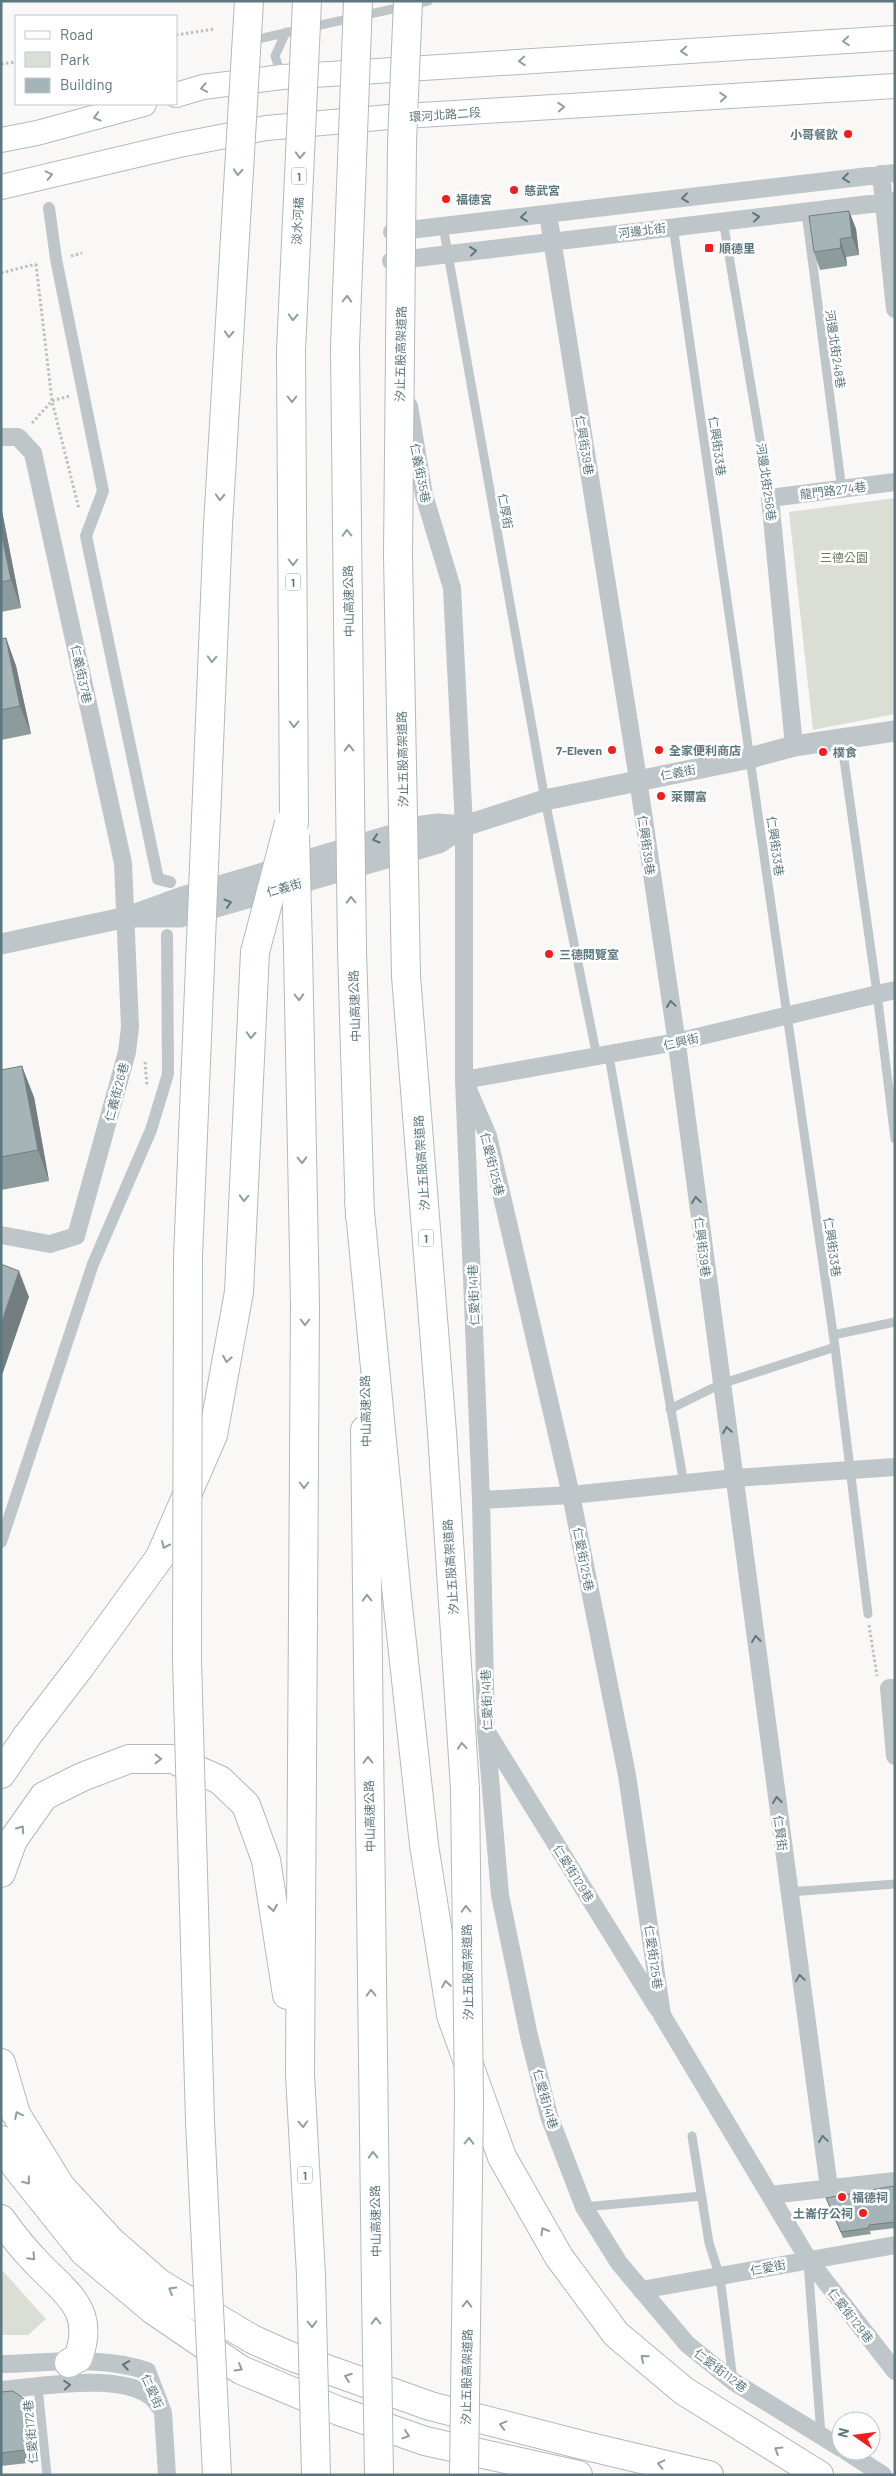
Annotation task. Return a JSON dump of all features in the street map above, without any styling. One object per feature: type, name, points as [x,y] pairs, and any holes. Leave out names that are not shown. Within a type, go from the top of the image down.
[{"type":"highway","points":[[217,2475],[200,2121],[187,1660],[188,1257],[218,534],[249,1]]},
{"type":"highway","name":"淡水河橋","points":[[292,820],[291,351],[307,1]]},
{"type":"highway","name":"中山高速公路","points":[[358,1],[345,347],[352,949],[365,1383],[379,2475]]},
{"type":"highway","name":"汐止五股高架道路","points":[[408,1],[402,143],[398,556],[406,966],[442,1432],[465,1789],[469,2102],[464,2475]]},
{"type":"highway","points":[[1,1774],[160,1557],[213,1435],[239,1292],[255,952],[292,820]]},
{"type":"highway","name":"1","points":[[292,820],[298,948],[305,1305],[300,2075],[311,2275],[316,2475]]},
{"type":"highway","points":[[359,1201],[396,1587],[424,1846],[451,2015],[502,2157],[559,2257],[616,2334],[684,2391],[819,2475]]},
{"type":"highway","points":[[1,1873],[13,1840],[44,1796],[82,1777],[129,1759],[172,1759],[220,1780],[246,1805],[266,1860],[300,2075]]},
{"type":"highway","points":[[1,2063],[16,2114],[67,2194],[111,2241],[160,2283],[252,2339],[290,2356],[430,2406],[709,2475]]},
{"type":"highway","points":[[1,2140],[16,2166],[84,2252],[153,2310],[242,2370],[338,2411],[425,2441],[578,2475]]},
{"type":"highway","points":[[1,2219],[15,2239],[69,2294],[80,2310],[84,2327],[83,2344],[78,2358],[69,2363]]},
{"type":"main road","points":[[178,94],[234,79],[895,38]]},
{"type":"main road","name":"環河北路二段","points":[[1,187],[179,144],[266,128],[389,118],[895,86]]},
{"type":"main road","points":[[1,140],[36,133],[140,105]]},
{"type":"street","name":"仁義街35巷","points":[[389,118],[392,232],[389,288],[424,495],[452,588],[464,826]]},
{"type":"street","points":[[392,232],[888,174],[895,309]]},
{"type":"street","name":"河邊北街","points":[[390,261],[890,201]]},
{"type":"street","points":[[49,208],[56,260],[104,491],[86,536],[158,879],[170,882]]},
{"type":"street","name":"仁興街39巷","points":[[548,214],[638,780],[676,1042],[720,1384],[735,1478]]},
{"type":"street","name":"仁義街37巷","points":[[10,437],[33,453],[123,863],[127,917]]},
{"type":"street","name":"龍門路274巷","points":[[770,498],[895,482]]},
{"type":"street","name":"河邊北街256巷","points":[[770,498],[794,746]]},
{"type":"street","name":"仁義街","points":[[1,944],[127,917],[181,917],[439,843],[464,826],[545,800],[750,758],[794,746],[895,731]]},
{"type":"street","name":"仁愛街125巷","points":[[464,826],[464,1080],[488,1136],[571,1495],[627,1775],[662,2015],[808,2259]]},
{"type":"street","name":"仁義街26巷","points":[[1,1235],[50,1244],[76,1236],[126,1052],[130,1027],[127,917]]},
{"type":"street","points":[[1,1542],[93,1264],[151,1130],[168,1074],[167,935]]},
{"type":"street","name":"仁興街","points":[[464,1080],[603,1057],[676,1042],[886,992]]},
{"type":"street","name":"仁愛街141巷","points":[[464,1080],[481,1500],[486,1731],[500,1895],[529,2036],[548,2116],[584,2207],[619,2264],[641,2290]]},
{"type":"street","points":[[481,1500],[571,1495],[684,1485],[735,1478],[895,1467]]},
{"type":"street","name":"仁賢街","points":[[735,1478],[829,2188]]},
{"type":"street","points":[[892,1688],[895,1756]]},
{"type":"street","name":"仁愛街129巷","points":[[486,1731],[662,2015]]},
{"type":"street","points":[[770,2195],[895,2181]]},
{"type":"street","name":"仁愛街","points":[[641,2290],[895,2245]]},
{"type":"street","name":"仁愛街129巷","points":[[808,2259],[895,2371]]},
{"type":"street","name":"仁愛街112巷","points":[[641,2290],[687,2344],[734,2382],[831,2442]]},
{"type":"street","name":"仁愛街","points":[[1,2364],[100,2362],[131,2365],[147,2371],[163,2413]]},
{"type":"street","name":"仁愛街","points":[[1,2390],[115,2383],[139,2389],[155,2399],[163,2413]]},
{"type":"street","points":[[163,2413],[167,2475]]},
{"type":"street","points":[[861,2461],[883,2475]]},
{"type":"lane","points":[[234,79],[237,56],[250,41],[428,1]]},
{"type":"lane","points":[[282,77],[276,56],[286,32]]},
{"type":"lane","points":[[233,109],[233,134]]},
{"type":"lane","name":"河邊北街248巷","points":[[806,212],[842,490]]},
{"type":"lane","name":"河邊北街256巷","points":[[723,220],[770,498]]},
{"type":"lane","name":"仁厚街","points":[[443,226],[545,800],[603,1057],[684,1485]]},
{"type":"lane","name":"仁興街33巷","points":[[673,226],[835,1347],[868,1614]]},
{"type":"lane","points":[[841,738],[886,992],[895,1139]]},
{"type":"lane","points":[[833,1335],[895,1322]]},
{"type":"lane","points":[[670,1409],[720,1384],[835,1347]]},
{"type":"lane","points":[[789,1892],[895,1884]]},
{"type":"lane","points":[[692,2136],[708,2243],[720,2277],[734,2382]]},
{"type":"lane","points":[[584,2207],[702,2196]]},
{"type":"lane","points":[[808,2259],[821,2435]]},
{"type":"lane","name":"仁愛街172巷","points":[[38,2387],[46,2475]]},
{"type":"path","points":[[178,35],[215,29]]},
{"type":"path","points":[[1,64],[15,62]]},
{"type":"path","points":[[36,264],[52,401],[86,536]]},
{"type":"path","points":[[32,423],[52,401],[83,392]]},
{"type":"path","points":[[868,1614],[878,1680],[892,1688]]},
{"type":"green space","name":"三德公園","points":[[895,498],[895,714],[813,730],[789,512]]},
{"type":"green space","points":[[1,2269],[46,2319],[28,2335],[1,2335]]},
{"type":"building","points":[[849,211],[852,237],[840,239],[841,248],[814,252],[809,216]]},
{"type":"building","points":[[1,531],[11,580],[1,582]]},
{"type":"building","points":[[6,638],[20,706],[1,710],[1,639]]},
{"type":"building","points":[[22,1066],[38,1150],[1,1157],[1,1070]]},
{"type":"building","points":[[1,1264],[19,1271],[1,1324]]},
{"type":"building","points":[[894,2186],[895,2222],[869,2225],[869,2228],[841,2232],[826,2198]]},
{"type":"building","points":[[13,2391],[27,2401],[32,2449],[1,2453],[1,2392]]},
{"type":"place","name":"小哥餐飲","points":[[848,134]]},
{"type":"place","name":"慈武宮","points":[[514,190]]},
{"type":"place","name":"福德宮","points":[[446,199]]},
{"type":"place","name":"順德里","points":[[709,248]]},
{"type":"place","name":"7-Eleven","points":[[612,750]]},
{"type":"place","name":"全家便利商店","points":[[659,750]]},
{"type":"place","name":"樸食","points":[[823,752]]},
{"type":"place","name":"萊爾富","points":[[661,796]]},
{"type":"place","name":"三德閱覽室","points":[[549,954]]},
{"type":"place","name":"福德祠","points":[[842,2197]]},
{"type":"place","name":"土崙仔公祠","points":[[863,2213]]}]
